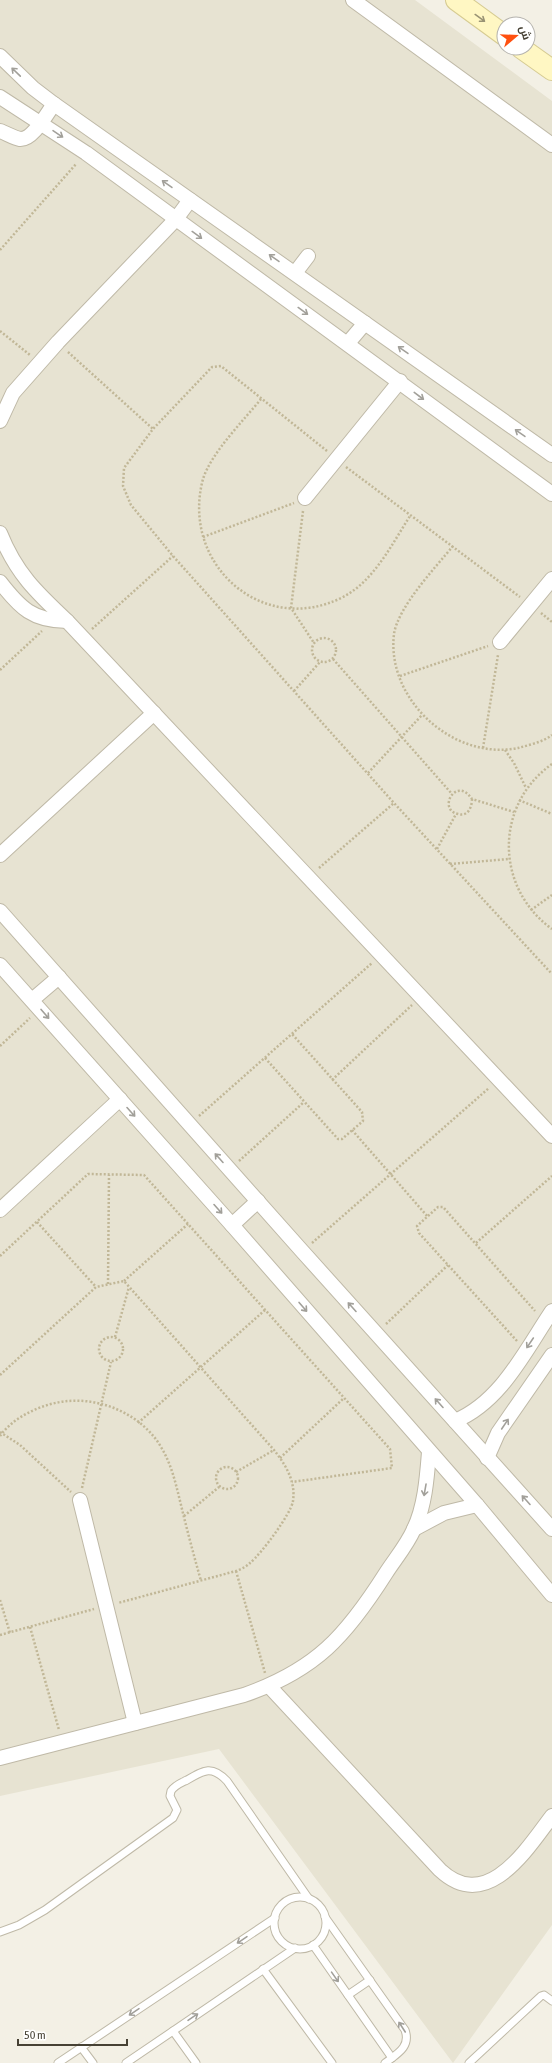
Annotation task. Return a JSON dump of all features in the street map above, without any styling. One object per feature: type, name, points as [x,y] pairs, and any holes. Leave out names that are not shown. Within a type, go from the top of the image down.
[{"type":"street","points":[[353,0],[552,145]]},
{"type":"street","points":[[456,0],[496,29]]},
{"type":"street","points":[[0,56],[33,88],[54,104],[552,455]]},
{"type":"street","points":[[532,56],[552,70]]},
{"type":"street","points":[[0,97],[86,153],[400,381],[552,494]]},
{"type":"street","points":[[0,131],[22,139],[30,136],[54,104]]},
{"type":"street","points":[[0,421],[7,394],[40,362],[176,219],[190,200]]},
{"type":"street","points":[[295,273],[308,256]]},
{"type":"street","points":[[348,343],[364,323]]},
{"type":"street","points":[[305,498],[400,381]]},
{"type":"street","points":[[0,533],[8,553],[23,576],[42,597],[83,637],[552,1136]]},
{"type":"street","points":[[500,642],[552,579]]},
{"type":"street","points":[[0,582],[25,610],[53,621],[67,621]]},
{"type":"street","points":[[0,855],[154,713]]},
{"type":"street","points":[[0,911],[302,1252],[552,1529]]},
{"type":"street","points":[[0,965],[232,1225],[428,1452],[477,1505],[552,1595]]},
{"type":"street","points":[[36,1004],[59,977]]},
{"type":"street","points":[[0,1210],[120,1099]]},
{"type":"street","points":[[232,1225],[258,1201]]},
{"type":"street","points":[[455,1421],[478,1409],[510,1374],[548,1316]]},
{"type":"street","points":[[487,1458],[498,1433],[552,1355]]},
{"type":"street","points":[[510,1374],[529,1388]]},
{"type":"street","points":[[0,1758],[244,1695],[269,1686],[294,1673],[317,1658],[350,1626],[414,1529],[425,1491],[428,1452]]},
{"type":"street","points":[[80,1500],[135,1723]]},
{"type":"street","points":[[414,1529],[444,1513],[477,1505]]},
{"type":"street","points":[[269,1686],[440,1870],[456,1882],[466,1885],[477,1884],[506,1872],[518,1860],[552,1816]]},
{"type":"lane","points":[[0,1932],[19,1925],[39,1914],[173,1818],[178,1810],[170,1796],[171,1791],[203,1770],[216,1773],[227,1781],[309,1898],[320,1906],[325,1917],[407,2034],[405,2048],[385,2063]]},
{"type":"lane","points":[[309,1898],[296,1897],[284,1902],[280,1907],[275,1918],[277,1934],[281,1940],[295,1948],[313,1945],[322,1936],[325,1930],[325,1917]]},
{"type":"lane","points":[[58,2063],[275,1918]]},
{"type":"lane","points":[[313,1945],[392,2058]]},
{"type":"lane","points":[[126,2063],[295,1948]]},
{"type":"lane","points":[[263,1969],[331,2062]]},
{"type":"lane","points":[[348,1995],[370,1980]]},
{"type":"lane","points":[[469,2063],[541,1996],[544,1995],[552,2001]]},
{"type":"lane","points":[[173,2030],[196,2063]]},
{"type":"lane","points":[[81,2047],[93,2063]]},
{"type":"path","points":[[0,250],[86,153]]},
{"type":"path","points":[[0,331],[40,362]]},
{"type":"path","points":[[58,342],[153,429]]},
{"type":"path","points":[[552,622],[336,459],[221,366],[217,365],[212,367],[153,429],[124,468],[123,486],[131,505],[173,556],[394,803],[552,974]]},
{"type":"path","points":[[261,398],[212,460],[204,478],[199,498],[199,518],[208,553],[217,567],[240,590],[269,604],[291,608],[309,608],[344,596],[359,586],[372,573],[410,516]]},
{"type":"path","points":[[203,537],[305,498],[291,608],[314,643]]},
{"type":"path","points":[[452,546],[407,604],[399,618],[394,632],[394,648],[400,676],[410,697],[422,715],[438,729],[465,744],[482,748],[505,750],[530,745],[552,735]]},
{"type":"path","points":[[83,637],[173,556]]},
{"type":"path","points":[[0,670],[53,621]]},
{"type":"path","points":[[326,638],[332,641],[335,646],[336,653],[333,658],[327,662],[320,662],[314,657],[312,650],[314,643],[320,639],[326,638]]},
{"type":"path","points":[[400,676],[500,642],[482,748]]},
{"type":"path","points":[[333,658],[452,794]]},
{"type":"path","points":[[294,691],[320,662]]},
{"type":"path","points":[[368,773],[422,715]]},
{"type":"path","points":[[505,750],[514,763],[526,789]]},
{"type":"path","points":[[552,764],[535,778],[519,800],[514,812],[508,843],[509,858],[518,888],[531,910],[552,929]]},
{"type":"path","points":[[472,799],[472,806],[469,811],[463,815],[456,814],[450,809],[448,801],[452,794],[457,791],[463,791],[472,799],[514,812]]},
{"type":"path","points":[[519,800],[552,814]]},
{"type":"path","points":[[308,877],[394,803]]},
{"type":"path","points":[[437,849],[456,814]]},
{"type":"path","points":[[450,864],[509,858]]},
{"type":"path","points":[[531,910],[552,895]]},
{"type":"path","points":[[190,1125],[382,955]]},
{"type":"path","points":[[332,1080],[421,997]]},
{"type":"path","points":[[0,1046],[36,1004]]},
{"type":"path","points":[[265,1058],[338,1138],[342,1139],[363,1121],[362,1112],[292,1034]]},
{"type":"path","points":[[302,1252],[498,1079]]},
{"type":"path","points":[[230,1170],[304,1102]]},
{"type":"path","points":[[352,1130],[428,1217]]},
{"type":"path","points":[[0,1256],[88,1174],[144,1175],[390,1449],[392,1468],[292,1482]]},
{"type":"path","points":[[108,1284],[109,1174]]},
{"type":"path","points":[[476,1243],[552,1176]]},
{"type":"path","points":[[525,1350],[417,1230],[417,1226],[438,1207],[443,1206],[476,1243],[548,1316]]},
{"type":"path","points":[[37,1222],[96,1287]]},
{"type":"path","points":[[0,1375],[96,1287],[124,1281],[188,1224]]},
{"type":"path","points":[[376,1334],[448,1265]]},
{"type":"path","points":[[0,1636],[236,1571],[249,1564],[262,1550],[289,1511],[293,1502],[292,1482],[280,1458],[274,1450],[200,1369],[124,1281]]},
{"type":"path","points":[[114,1337],[129,1287]]},
{"type":"path","points":[[138,1423],[265,1310]]},
{"type":"path","points":[[114,1337],[123,1344],[124,1349],[120,1358],[111,1362],[102,1358],[99,1348],[104,1339],[114,1337]]},
{"type":"path","points":[[80,1500],[111,1362]]},
{"type":"path","points":[[280,1458],[344,1398]]},
{"type":"path","points":[[80,1500],[20,1445],[1,1434],[20,1418],[56,1403],[79,1400],[118,1409],[138,1423],[155,1438],[168,1461],[201,1581]]},
{"type":"path","points":[[236,1472],[274,1450]]},
{"type":"path","points":[[228,1467],[236,1472],[238,1481],[232,1489],[222,1489],[219,1487],[215,1478],[219,1469],[228,1467]]},
{"type":"path","points":[[184,1516],[219,1487]]},
{"type":"path","points":[[236,1571],[269,1686]]},
{"type":"path","points":[[0,1600],[10,1633]]},
{"type":"path","points":[[30,1627],[62,1742]]},
{"type":"shaded area","points":[[0,0],[415,0],[552,101],[552,1925],[453,2063],[219,1749],[0,1796]]}]
